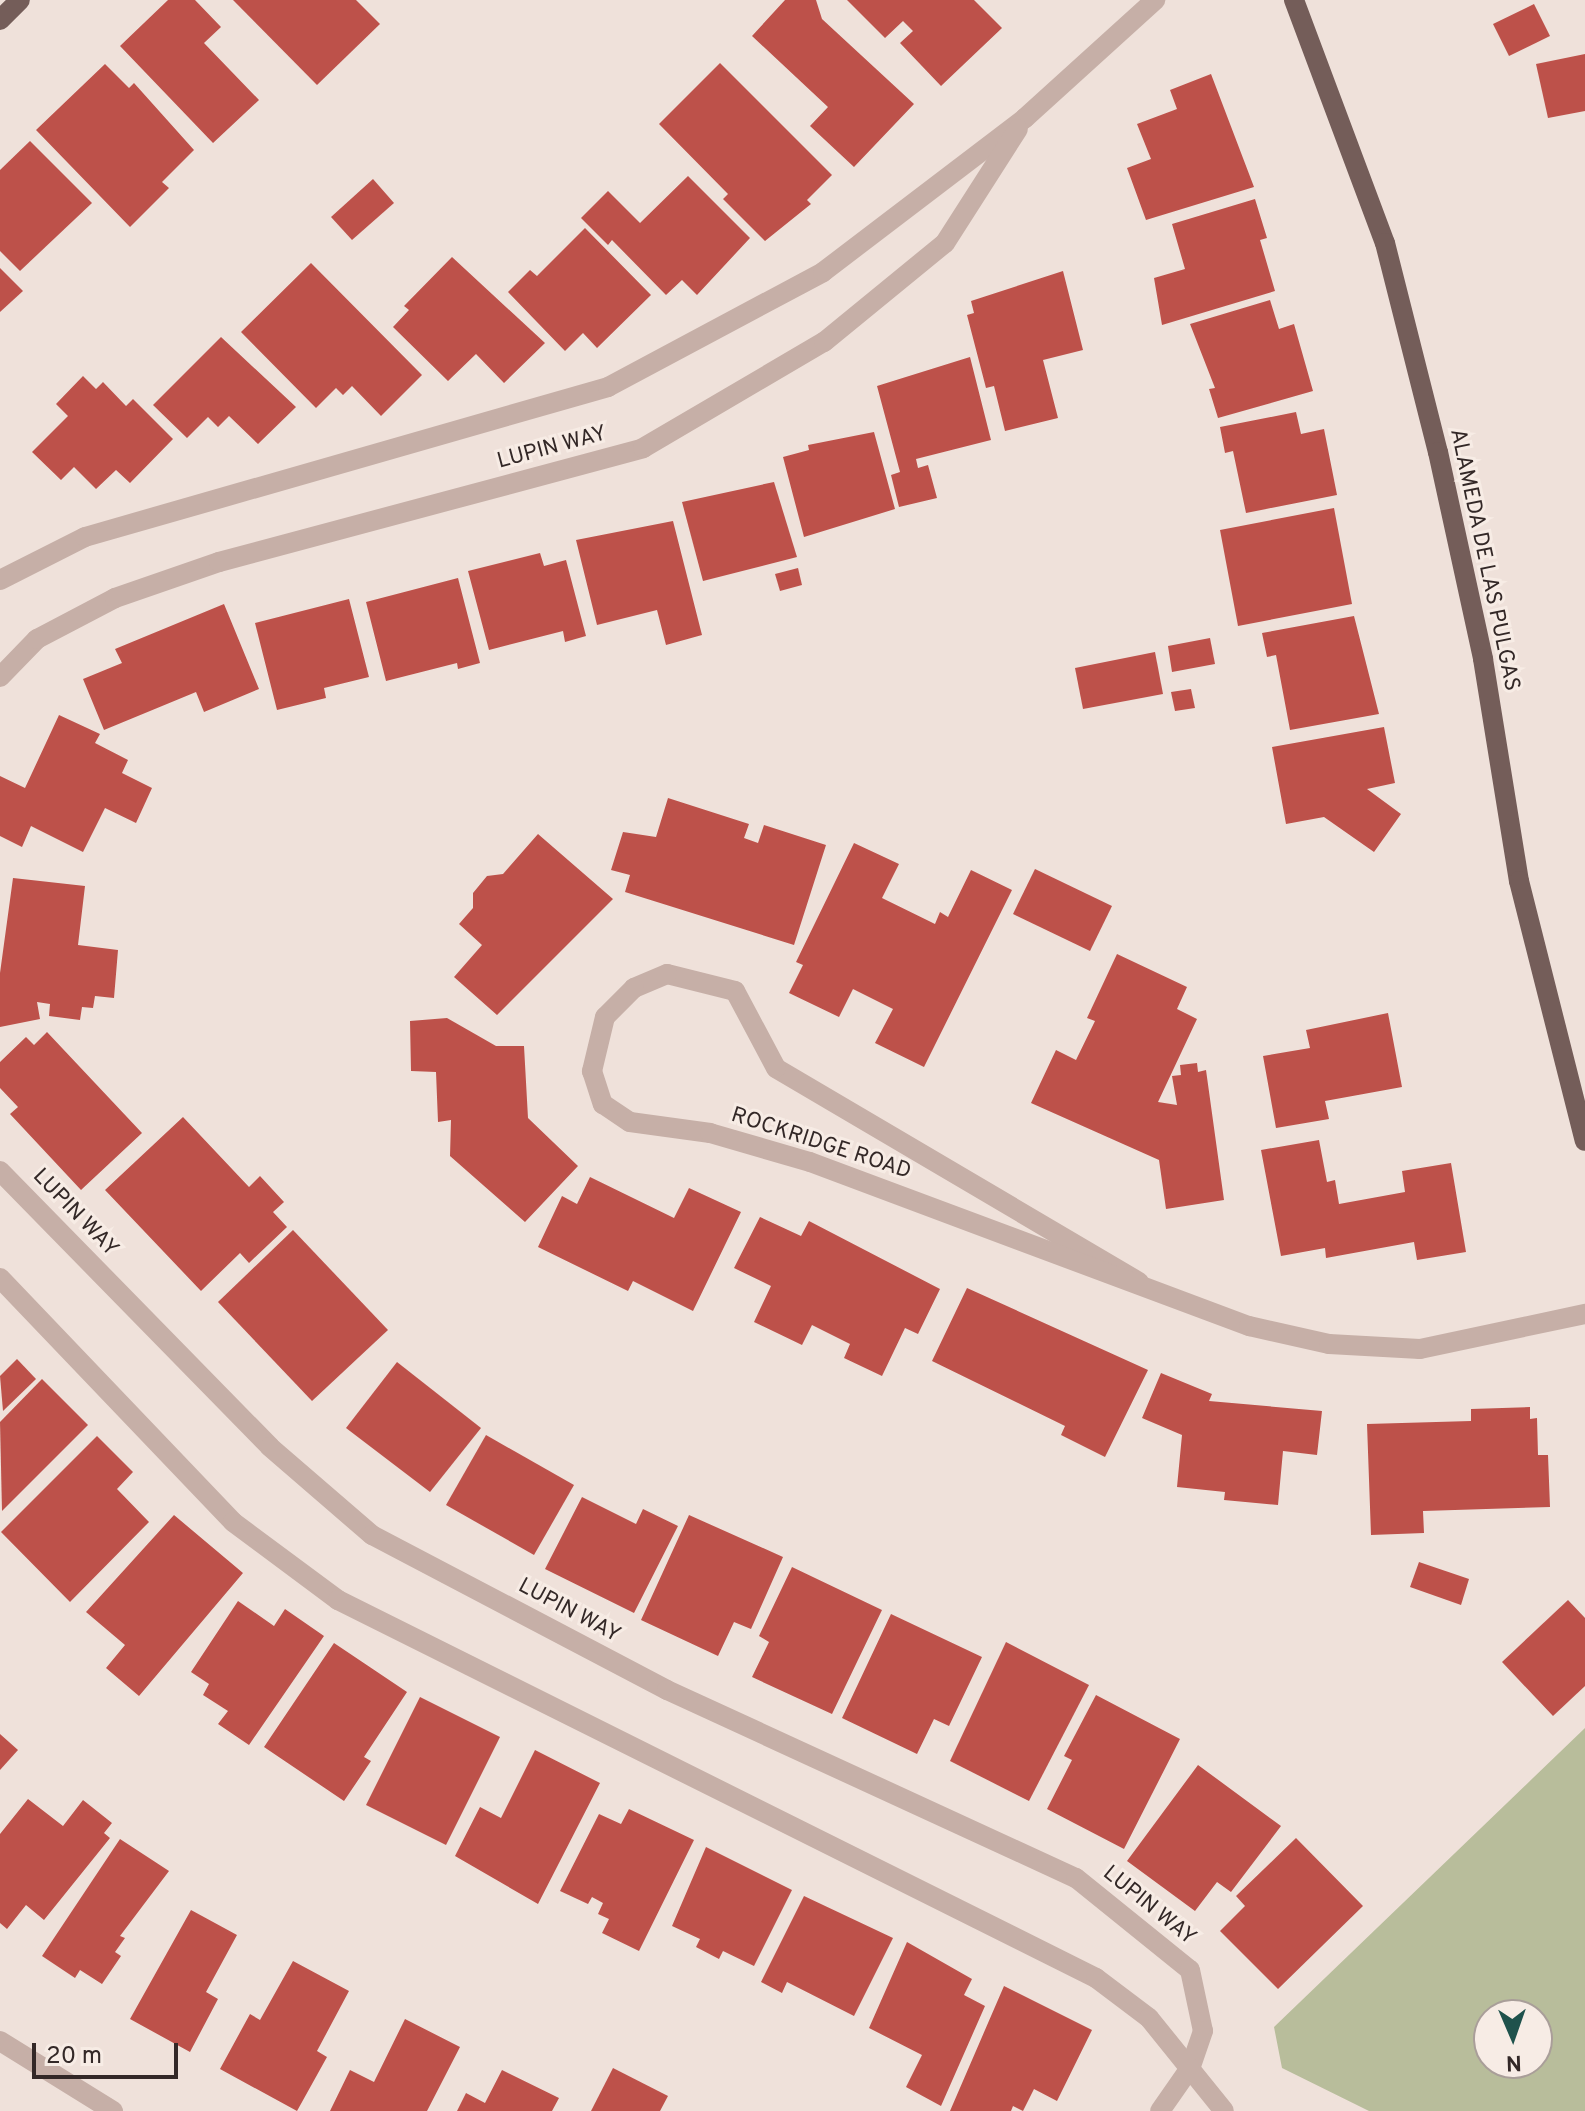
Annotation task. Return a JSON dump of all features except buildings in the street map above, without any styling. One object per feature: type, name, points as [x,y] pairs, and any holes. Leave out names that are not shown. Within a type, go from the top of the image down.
[{"type":"main road","points":[[0,20],[20,0]]},
{"type":"main road","name":"ALAMEDA DE LAS PULGAS","points":[[1294,0],[1385,243],[1434,437],[1483,659],[1519,881],[1585,1141]]},
{"type":"street","name":"LUPIN WAY","points":[[0,580],[85,537],[608,387],[823,272],[1025,118],[1155,0]]},
{"type":"street","name":"LUPIN WAY","points":[[0,677],[37,639],[115,598],[219,562],[643,448],[824,342],[945,243],[1025,118]]},
{"type":"street","name":"ROCKRIDGE ROAD","points":[[1139,1282],[776,1068],[735,991],[667,974],[634,988],[605,1017],[592,1071],[603,1104],[630,1122],[710,1133],[810,1162],[1139,1282],[1249,1326],[1329,1344],[1420,1349],[1585,1314]]},
{"type":"street","name":"LUPIN WAY","points":[[0,1171],[270,1447],[372,1535],[667,1690],[1076,1878],[1190,1970],[1203,2031],[1190,2068],[1160,2111]]},
{"type":"street","points":[[0,1278],[233,1522],[338,1600],[1096,1978],[1149,2018],[1224,2111]]},
{"type":"street","points":[[0,2041],[113,2111]]},
{"type":"green space","points":[[1585,1728],[1585,2111],[1369,2111],[1282,2068],[1274,2027]]}]
